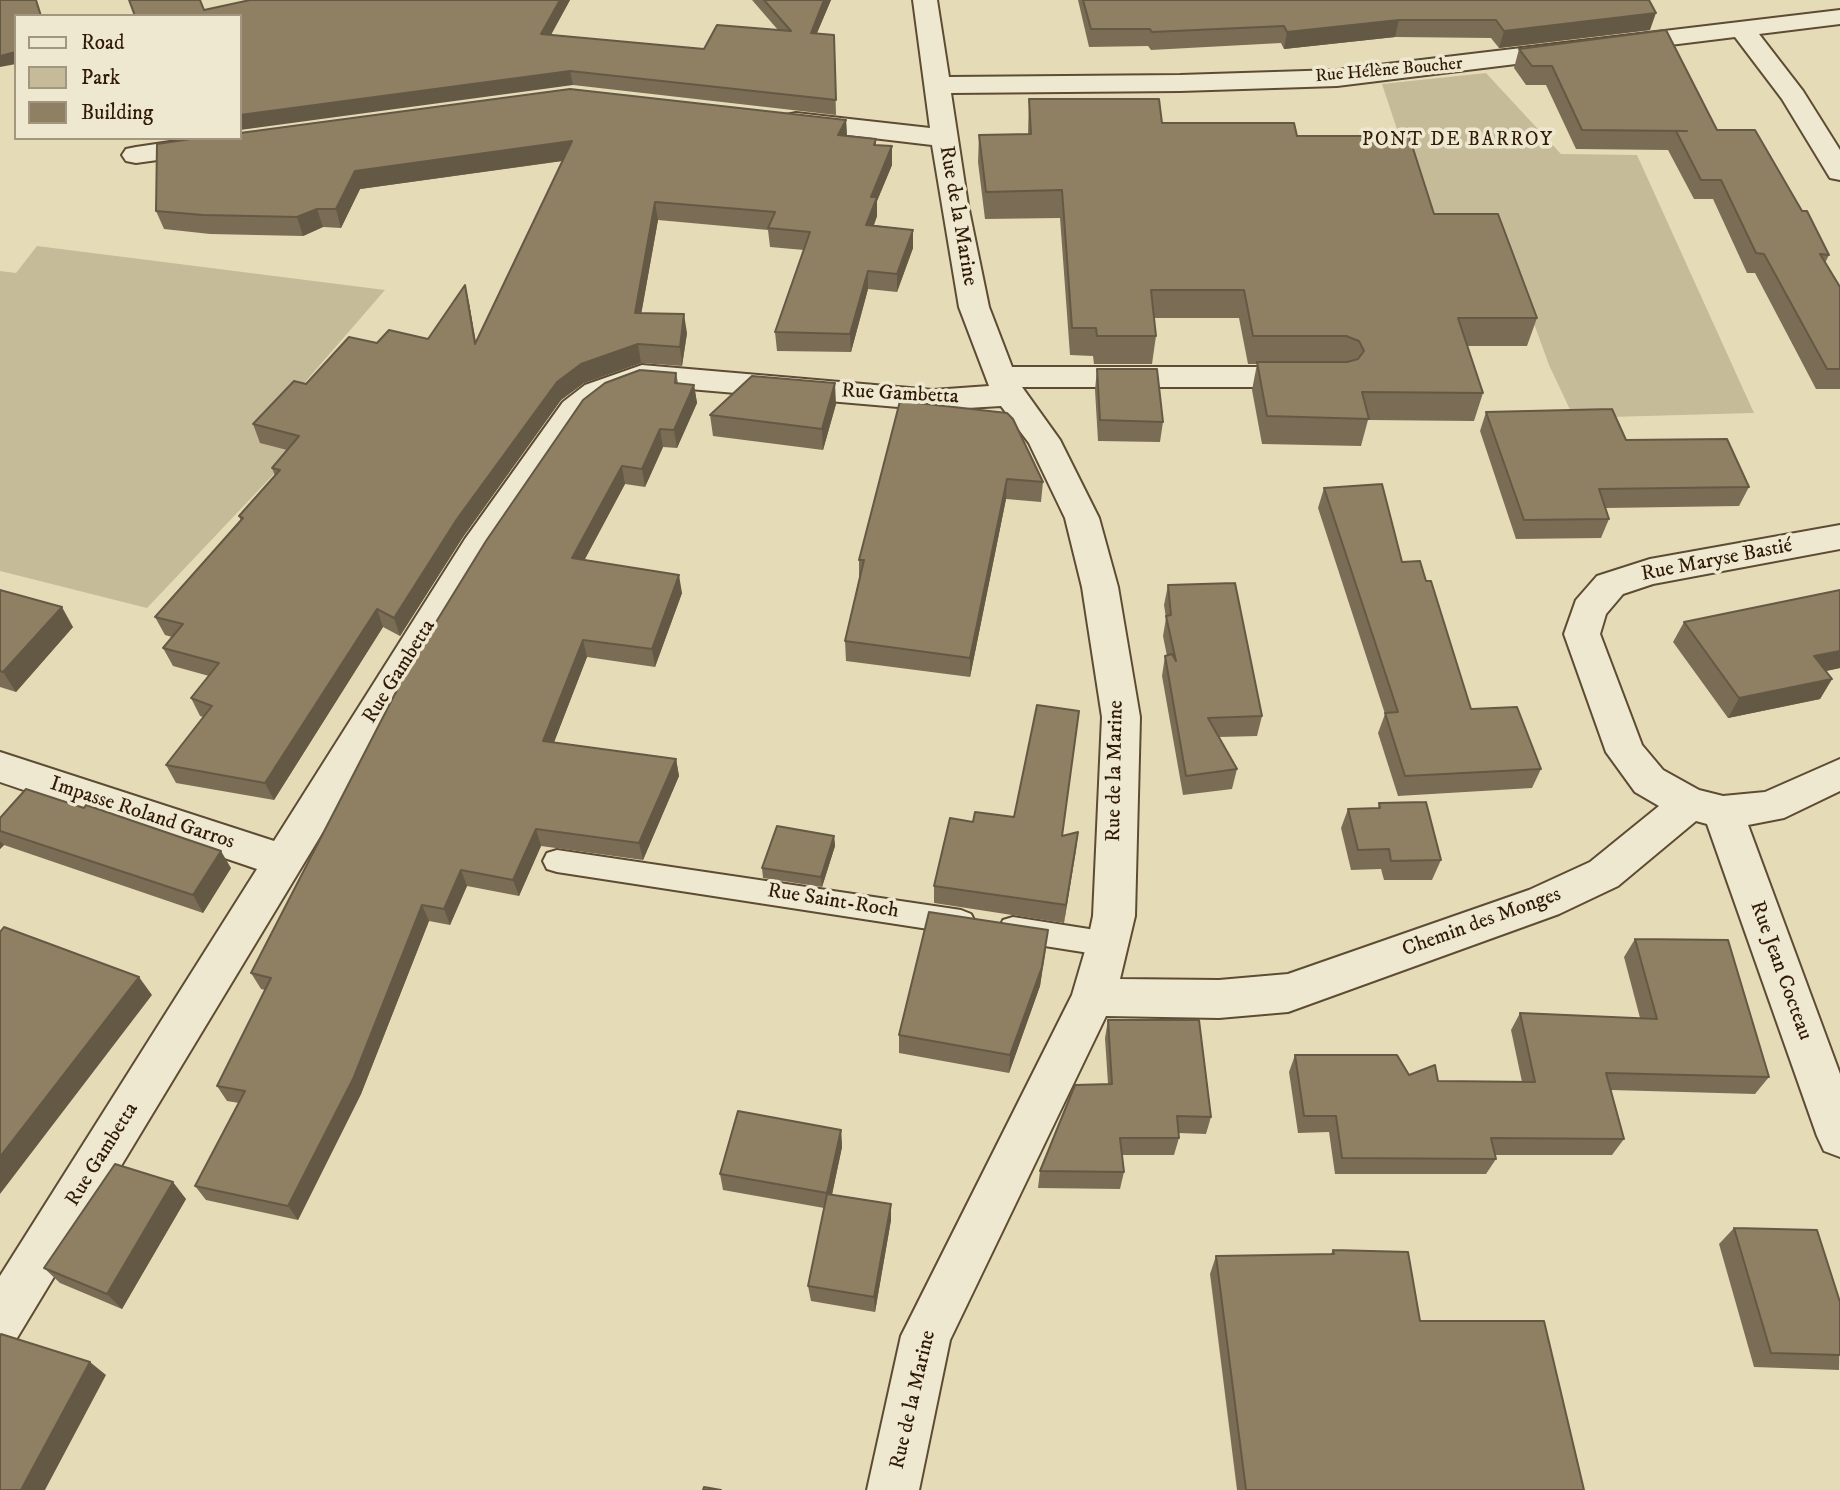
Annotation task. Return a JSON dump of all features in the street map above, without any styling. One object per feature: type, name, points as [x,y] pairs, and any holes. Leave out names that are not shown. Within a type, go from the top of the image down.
[{"type":"street","name":"Rue de la Marine","points":[[893,1490],[926,1336],[1093,997],[1114,916],[1121,717],[1100,587],[1082,518],[1044,440],[1005,386],[974,307],[966,277],[943,138],[925,0]]},
{"type":"street","name":"Rue Hélène Boucher","points":[[936,85],[1180,83],[1337,78],[1840,17]]},
{"type":"street","points":[[1741,28],[1794,97],[1840,172]]},
{"type":"street","points":[[765,117],[943,138]]},
{"type":"street","points":[[136,155],[232,142]]},
{"type":"street","name":"Rue Gambetta","points":[[3,1310],[477,548],[573,409],[596,392],[642,375],[933,400],[1005,386],[1339,377]]},
{"type":"street","name":"Rue Maryse Bastié","points":[[1706,808],[1649,781],[1625,752],[1583,634],[1589,609],[1610,585],[1650,572],[1840,537]]},
{"type":"street","name":"Impasse Roland Garros","points":[[0,767],[284,862]]},
{"type":"street","points":[[1706,808],[1770,807],[1840,774]]},
{"type":"street","name":"Chemin des Monges","points":[[1093,997],[1219,999],[1288,993],[1544,902],[1604,874],[1706,808]]},
{"type":"street","name":"Rue Jean Cocteau","points":[[1706,808],[1839,1132]]},
{"type":"lane","name":"Rue Saint-Roch","points":[[557,861],[1108,944]]},
{"type":"green space","points":[[1486,73],[1561,154],[1637,155],[1754,413],[1574,418],[1549,365],[1502,236],[1432,235],[1382,84]]},
{"type":"green space","points":[[37,246],[385,290],[300,388],[344,400],[147,608],[0,571],[0,271],[16,273]]},
{"type":"building","points":[[0,0],[36,0],[40,14],[14,14],[14,52],[0,56]]},
{"type":"building","points":[[129,0],[200,0],[204,10],[250,0],[560,0],[541,34],[704,49],[717,25],[791,31],[764,0],[824,0],[811,33],[834,35],[836,100],[570,71],[242,115],[242,14],[134,14]]},
{"type":"building","points":[[1083,0],[1649,0],[1656,13],[1504,31],[1496,20],[1399,20],[1287,32],[1284,26],[1152,32],[1150,29],[1091,29]]},
{"type":"building","points":[[1666,30],[1717,130],[1755,130],[1802,211],[1807,211],[1829,255],[1820,254],[1840,287],[1840,369],[1827,369],[1764,254],[1756,253],[1721,180],[1701,180],[1676,131],[1687,131],[1582,130],[1552,66],[1532,66],[1519,49]]},
{"type":"building","points":[[570,89],[846,120],[838,135],[876,139],[874,145],[892,146],[871,197],[877,197],[866,225],[913,230],[897,274],[868,271],[850,334],[775,332],[810,232],[768,228],[775,212],[655,202],[635,313],[684,314],[680,347],[638,344],[581,364],[557,382],[457,519],[394,618],[377,609],[265,783],[166,765],[212,706],[191,698],[219,663],[163,648],[183,624],[155,617],[243,518],[239,516],[280,470],[272,468],[299,436],[253,424],[294,381],[306,384],[349,337],[377,343],[389,330],[428,339],[465,285],[475,344],[572,141],[355,171],[336,209],[317,209],[297,217],[156,211],[157,144],[184,140],[242,140],[242,133]]},
{"type":"building","points":[[1029,99],[1159,99],[1162,123],[1294,123],[1297,136],[1409,136],[1434,214],[1498,214],[1537,318],[1458,318],[1483,393],[1362,392],[1369,419],[1267,416],[1257,362],[1347,362],[1358,359],[1364,351],[1359,341],[1346,336],[1253,336],[1244,290],[1151,290],[1156,336],[1097,336],[1096,328],[1072,328],[1062,190],[986,192],[979,135],[1031,134]]},
{"type":"building","points":[[1097,369],[1157,369],[1163,422],[1100,420]]},
{"type":"building","points":[[640,370],[676,373],[675,383],[694,385],[674,430],[660,429],[642,469],[622,466],[572,558],[679,575],[652,649],[583,640],[543,741],[676,759],[639,843],[536,829],[513,880],[461,870],[444,909],[422,905],[353,1079],[288,1206],[195,1186],[245,1091],[217,1086],[271,978],[251,973],[412,661],[486,541],[583,400],[605,383]]},
{"type":"building","points":[[752,376],[835,383],[822,429],[710,415]]},
{"type":"building","points":[[900,401],[1007,413],[1013,419],[1043,482],[1007,479],[970,658],[845,641],[864,560],[859,560]]},
{"type":"building","points":[[1612,409],[1626,440],[1727,439],[1749,487],[1599,489],[1609,519],[1524,520],[1486,412]]},
{"type":"building","points":[[1382,484],[1402,562],[1420,561],[1426,581],[1431,581],[1471,709],[1517,707],[1541,769],[1405,776],[1385,713],[1398,712],[1324,488]]},
{"type":"building","points":[[1235,583],[1262,716],[1208,718],[1237,769],[1186,776],[1165,656],[1172,654],[1176,661],[1166,616],[1171,615],[1168,585]]},
{"type":"building","points":[[0,590],[62,607],[3,672],[0,671]]},
{"type":"building","points":[[1840,590],[1840,651],[1814,656],[1832,679],[1739,698],[1684,622]]},
{"type":"building","points":[[1037,705],[1079,711],[1062,836],[1078,832],[1066,905],[934,886],[950,818],[973,822],[975,812],[1014,817]]},
{"type":"building","points":[[26,789],[84,808],[86,805],[221,851],[193,895],[0,831],[0,818]]},
{"type":"building","points":[[1426,802],[1441,860],[1391,861],[1389,849],[1358,850],[1348,809],[1380,808],[1379,803]]},
{"type":"building","points":[[777,826],[834,836],[821,877],[762,868]]},
{"type":"building","points":[[929,912],[1048,930],[1042,967],[1010,1055],[899,1035]]},
{"type":"building","points":[[4,927],[139,977],[0,1157],[0,932]]},
{"type":"building","points":[[1635,939],[1728,940],[1769,1077],[1606,1073],[1624,1139],[1491,1138],[1496,1159],[1342,1158],[1336,1116],[1304,1116],[1295,1055],[1397,1055],[1409,1075],[1435,1065],[1438,1081],[1535,1082],[1520,1013],[1657,1019]]},
{"type":"building","points":[[1108,1020],[1199,1020],[1211,1117],[1177,1116],[1179,1138],[1120,1138],[1124,1172],[1040,1171],[1075,1085],[1112,1084]]},
{"type":"building","points":[[738,1111],[841,1130],[827,1193],[720,1174]]},
{"type":"building","points":[[115,1164],[173,1182],[107,1294],[44,1268]]},
{"type":"building","points":[[827,1194],[891,1204],[874,1297],[808,1286]]},
{"type":"building","points":[[1734,1228],[1817,1230],[1840,1302],[1840,1355],[1771,1353]]},
{"type":"building","points":[[1333,1250],[1408,1252],[1420,1321],[1544,1321],[1584,1490],[1246,1490],[1216,1256],[1334,1254]]},
{"type":"building","points":[[1,1334],[90,1362],[21,1490],[0,1490]]},
{"type":"district","name":"PONT DE BARROY","points":[[1458,141]]}]
